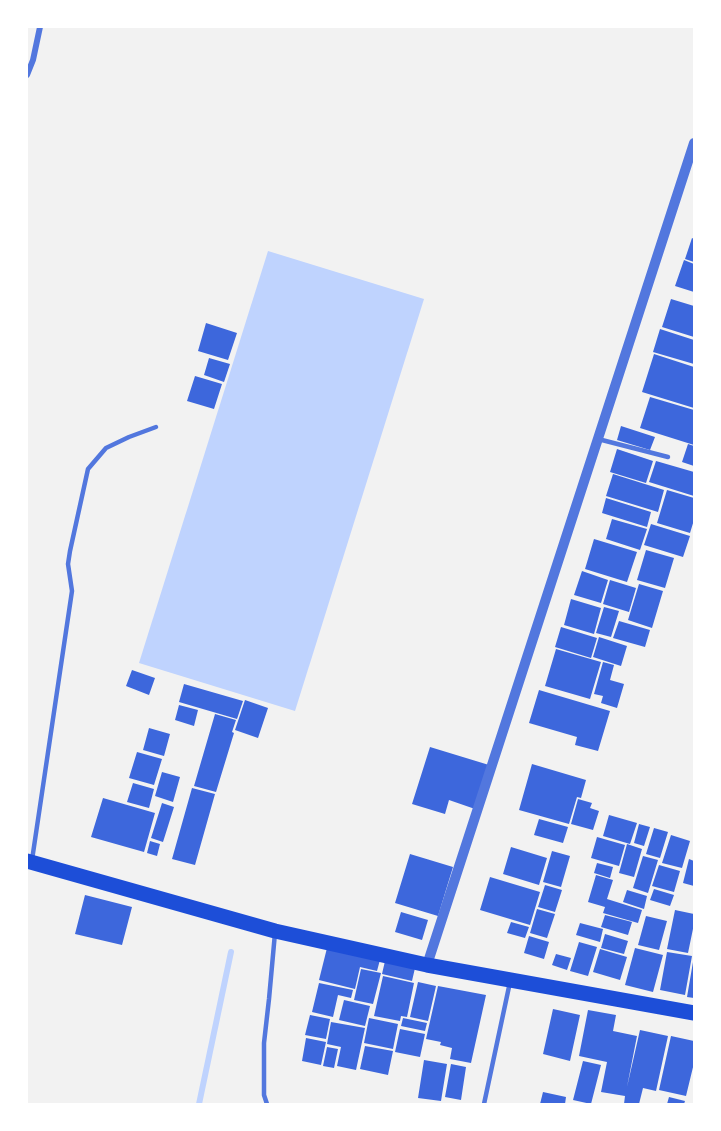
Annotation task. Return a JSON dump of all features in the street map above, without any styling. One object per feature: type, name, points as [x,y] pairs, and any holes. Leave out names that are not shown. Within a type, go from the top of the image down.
[{"type":"main road","points":[[29,862],[275,931],[427,965],[694,1013]]},
{"type":"street","points":[[27,75],[33,60],[40,27]]},
{"type":"street","points":[[427,965],[694,143]]},
{"type":"lane","points":[[29,862],[72,591],[68,564],[88,470],[106,448],[156,427]]},
{"type":"lane","points":[[598,439],[668,457]]},
{"type":"lane","points":[[267,1104],[264,1095],[264,1043],[275,931]]},
{"type":"lane","points":[[484,1104],[510,980]]},
{"type":"water","points":[[268,251],[424,299],[295,711],[139,663]]},
{"type":"building","points":[[692,238],[694,239],[694,262],[685,259]]},
{"type":"building","points":[[684,260],[694,264],[694,292],[675,286]]},
{"type":"building","points":[[671,299],[694,306],[694,337],[662,327]]},
{"type":"building","points":[[206,323],[237,333],[228,360],[198,351]]},
{"type":"building","points":[[660,329],[694,340],[694,364],[653,352]]},
{"type":"building","points":[[654,354],[694,367],[694,408],[642,392]]},
{"type":"building","points":[[209,358],[230,364],[224,382],[204,375]]},
{"type":"building","points":[[195,376],[222,384],[214,409],[187,401]]},
{"type":"building","points":[[650,397],[694,410],[694,445],[640,428]]},
{"type":"building","points":[[621,426],[655,437],[650,450],[617,440]]},
{"type":"building","points":[[688,444],[694,446],[694,466],[682,462]]},
{"type":"building","points":[[617,449],[653,461],[646,483],[610,472]]},
{"type":"building","points":[[656,461],[694,472],[694,496],[649,482]]},
{"type":"building","points":[[613,474],[664,490],[658,512],[606,496]]},
{"type":"building","points":[[667,490],[694,498],[694,520],[690,533],[657,523]]},
{"type":"building","points":[[606,498],[651,512],[647,527],[602,513]]},
{"type":"building","points":[[612,519],[647,529],[640,550],[606,539]]},
{"type":"building","points":[[651,524],[690,536],[683,557],[644,545]]},
{"type":"building","points":[[594,539],[637,552],[627,582],[585,569]]},
{"type":"building","points":[[646,550],[674,558],[665,588],[637,580]]},
{"type":"building","points":[[582,571],[608,580],[601,603],[574,595]]},
{"type":"building","points":[[610,580],[636,588],[629,612],[603,604]]},
{"type":"building","points":[[639,584],[663,591],[652,628],[628,620]]},
{"type":"building","points":[[571,599],[601,608],[594,634],[564,625]]},
{"type":"building","points":[[604,607],[619,611],[611,637],[596,633]]},
{"type":"building","points":[[619,621],[650,630],[645,647],[613,638]]},
{"type":"building","points":[[561,627],[597,638],[591,658],[555,647]]},
{"type":"building","points":[[599,637],[627,646],[621,666],[593,657]]},
{"type":"building","points":[[556,649],[601,662],[590,699],[545,686]]},
{"type":"building","points":[[603,662],[614,665],[610,680],[624,684],[617,708],[601,703],[603,696],[594,694]]},
{"type":"building","points":[[132,670],[155,678],[149,695],[126,686]]},
{"type":"building","points":[[184,684],[243,701],[237,719],[179,702]]},
{"type":"building","points":[[539,690],[610,711],[598,751],[575,745],[577,737],[529,723]]},
{"type":"building","points":[[245,700],[268,708],[258,738],[235,730]]},
{"type":"building","points":[[179,705],[198,710],[194,726],[175,720]]},
{"type":"building","points":[[215,714],[236,720],[216,792],[194,786]]},
{"type":"building","points":[[149,728],[170,734],[164,756],[143,750]]},
{"type":"building","points":[[430,747],[489,765],[475,809],[449,800],[445,814],[412,804]]},
{"type":"building","points":[[137,752],[162,759],[154,785],[129,778]]},
{"type":"building","points":[[532,764],[586,780],[581,798],[577,797],[569,824],[519,810]]},
{"type":"building","points":[[162,772],[180,777],[173,802],[155,796]]},
{"type":"building","points":[[133,783],[154,789],[149,808],[127,802]]},
{"type":"building","points":[[192,788],[215,794],[195,865],[172,859]]},
{"type":"building","points":[[103,798],[155,813],[144,852],[91,837]]},
{"type":"building","points":[[578,799],[592,803],[590,808],[599,811],[593,830],[571,824]]},
{"type":"building","points":[[162,803],[174,807],[163,842],[151,838]]},
{"type":"building","points":[[609,815],[637,823],[630,844],[603,836]]},
{"type":"building","points":[[539,819],[568,827],[563,843],[534,835]]},
{"type":"building","points":[[639,824],[650,827],[644,846],[634,843]]},
{"type":"building","points":[[654,828],[668,832],[660,858],[646,854]]},
{"type":"building","points":[[671,835],[690,841],[682,868],[662,863]]},
{"type":"building","points":[[597,837],[625,845],[619,866],[591,858]]},
{"type":"building","points":[[150,841],[160,844],[157,856],[147,853]]},
{"type":"building","points":[[627,844],[642,849],[634,877],[619,873]]},
{"type":"building","points":[[511,847],[547,858],[539,885],[503,874]]},
{"type":"building","points":[[552,851],[570,856],[561,887],[543,882]]},
{"type":"building","points":[[410,854],[453,867],[438,916],[395,903]]},
{"type":"building","points":[[643,856],[658,860],[648,893],[633,888]]},
{"type":"building","points":[[689,859],[694,861],[694,886],[683,883]]},
{"type":"building","points":[[597,863],[613,867],[610,878],[594,873]]},
{"type":"building","points":[[659,865],[680,871],[674,892],[652,886]]},
{"type":"building","points":[[596,875],[613,880],[607,899],[642,910],[638,923],[603,913],[605,907],[588,902]]},
{"type":"building","points":[[490,877],[540,892],[530,925],[480,910]]},
{"type":"building","points":[[545,885],[562,890],[555,912],[538,907]]},
{"type":"building","points":[[654,889],[674,895],[670,906],[650,900]]},
{"type":"building","points":[[627,890],[647,896],[644,909],[623,902]]},
{"type":"building","points":[[85,895],[132,907],[122,945],[75,934]]},
{"type":"building","points":[[537,909],[555,914],[547,938],[530,933]]},
{"type":"building","points":[[675,910],[694,914],[688,953],[667,949]]},
{"type":"building","points":[[401,912],[428,920],[422,940],[395,932]]},
{"type":"building","points":[[605,915],[632,922],[628,935],[601,927]]},
{"type":"building","points":[[646,916],[667,921],[659,950],[638,945]]},
{"type":"building","points":[[511,922],[529,927],[525,938],[507,933]]},
{"type":"building","points":[[580,923],[603,929],[600,942],[576,935]]},
{"type":"building","points":[[605,934],[628,941],[624,954],[601,948]]},
{"type":"building","points":[[529,936],[549,942],[544,959],[524,953]]},
{"type":"building","points":[[579,942],[597,947],[588,976],[570,971]]},
{"type":"building","points":[[328,944],[381,956],[377,971],[360,967],[355,989],[319,980]]},
{"type":"building","points":[[635,948],[663,955],[653,992],[625,985]]},
{"type":"building","points":[[600,949],[627,957],[620,980],[593,972]]},
{"type":"building","points":[[667,952],[692,956],[685,995],[660,990]]},
{"type":"building","points":[[556,954],[571,958],[567,970],[552,965]]},
{"type":"building","points":[[385,961],[415,968],[412,981],[382,974]]},
{"type":"building","points":[[694,962],[694,998],[687,997]]},
{"type":"building","points":[[361,969],[381,973],[373,1004],[354,1000]]},
{"type":"building","points":[[383,976],[414,983],[407,1017],[401,1016],[400,1021],[374,1016]]},
{"type":"building","points":[[418,982],[436,986],[428,1021],[410,1017]]},
{"type":"building","points":[[319,983],[353,990],[351,998],[338,995],[333,1017],[312,1012]]},
{"type":"building","points":[[438,986],[486,995],[471,1063],[450,1059],[452,1048],[440,1045],[441,1042],[426,1039]]},
{"type":"building","points":[[344,1000],[370,1006],[365,1026],[339,1020]]},
{"type":"building","points":[[553,1009],[580,1015],[570,1061],[543,1054]]},
{"type":"building","points":[[588,1010],[616,1015],[613,1031],[637,1036],[627,1087],[640,1030],[668,1036],[656,1091],[643,1088],[639,1104],[624,1104],[625,1096],[601,1092],[607,1062],[579,1056]]},
{"type":"building","points":[[310,1015],[330,1019],[326,1039],[305,1035]]},
{"type":"building","points":[[369,1018],[398,1024],[393,1049],[364,1043]]},
{"type":"building","points":[[403,1018],[427,1023],[425,1031],[401,1026]]},
{"type":"building","points":[[331,1022],[365,1028],[356,1070],[337,1066],[341,1047],[327,1044]]},
{"type":"building","points":[[400,1029],[425,1034],[420,1057],[395,1052]]},
{"type":"building","points":[[671,1036],[694,1041],[694,1063],[686,1096],[659,1090]]},
{"type":"building","points":[[306,1038],[326,1042],[321,1065],[302,1061]]},
{"type":"building","points":[[365,1046],[393,1051],[388,1075],[360,1069]]},
{"type":"building","points":[[327,1047],[338,1049],[334,1068],[323,1066]]},
{"type":"building","points":[[424,1060],[447,1064],[441,1101],[418,1098]]},
{"type":"building","points":[[583,1061],[601,1065],[591,1104],[573,1100]]},
{"type":"building","points":[[451,1064],[466,1067],[461,1100],[445,1097]]},
{"type":"building","points":[[543,1092],[566,1097],[565,1104],[540,1104]]},
{"type":"building","points":[[669,1097],[685,1101],[684,1104],[667,1104]]},
{"type":"waterway","points":[[199,1104],[231,952]]}]
